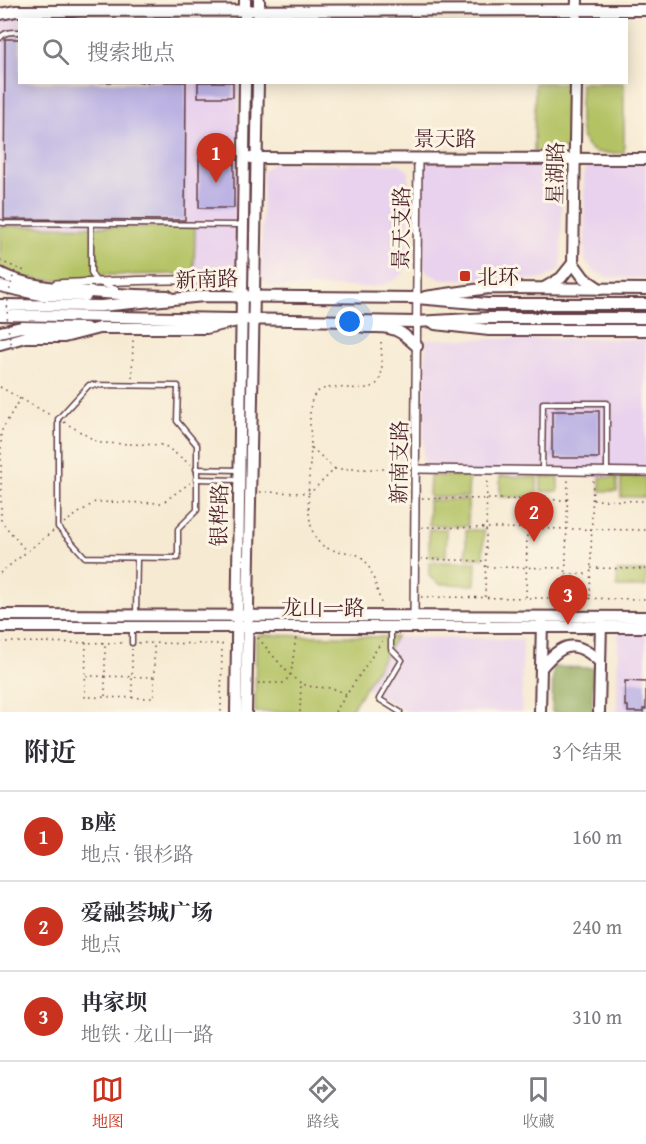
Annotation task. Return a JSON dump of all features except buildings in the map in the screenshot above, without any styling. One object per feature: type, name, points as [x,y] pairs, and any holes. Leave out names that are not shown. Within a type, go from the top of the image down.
[{"type":"main road","points":[[0,6],[16,11]]},
{"type":"main road","points":[[0,14],[16,11],[131,15],[245,10],[646,10]]},
{"type":"main road","name":"银桦路","points":[[236,712],[250,492],[245,475],[242,319],[245,84]]},
{"type":"main road","name":"银桦路","points":[[246,712],[242,621],[245,475],[254,320],[258,84]]},
{"type":"main road","name":"星湖路","points":[[573,263],[576,84]]},
{"type":"main road","name":"景天路","points":[[244,158],[646,159]]},
{"type":"main road","points":[[544,288],[561,278],[573,263],[584,278],[600,289]]},
{"type":"main road","points":[[0,273],[20,281],[40,285],[131,295]]},
{"type":"main road","points":[[0,286],[21,292],[51,296],[204,296]]},
{"type":"main road","name":"新南路","points":[[416,298],[489,288],[646,289]]},
{"type":"main road","name":"新南路","points":[[0,305],[101,306],[242,293],[254,297],[416,298],[487,304],[641,304]]},
{"type":"main road","name":"新南路","points":[[0,315],[416,322],[489,318],[640,319]]},
{"type":"main road","points":[[0,332],[21,327],[206,328],[242,319]]},
{"type":"main road","points":[[348,321],[359,327],[390,328],[401,333],[417,346]]},
{"type":"main road","name":"新南路","points":[[416,322],[489,330],[646,330]]},
{"type":"main road","points":[[0,344],[25,337],[64,337],[99,328]]},
{"type":"main road","name":"龙山一路","points":[[0,615],[134,621],[242,621],[389,628],[413,622],[601,622],[646,617]]},
{"type":"main road","name":"龙山一路","points":[[0,627],[134,621]]},
{"type":"main road","points":[[540,712],[542,622]]},
{"type":"main road","points":[[599,712],[601,622]]},
{"type":"main road","name":"龙山一路","points":[[601,622],[646,627]]},
{"type":"main road","points":[[541,668],[553,653],[565,646],[578,646],[590,652],[600,662]]},
{"type":"street","name":"景天支路","points":[[416,298],[418,158]]},
{"type":"street","points":[[40,285],[135,280],[212,281],[242,293]]},
{"type":"street","name":"新南支路","points":[[413,622],[416,298]]},
{"type":"street","points":[[416,469],[646,472]]},
{"type":"lane","points":[[0,38],[8,32],[18,32]]},
{"type":"lane","points":[[0,222],[3,224],[243,225]]},
{"type":"lane","points":[[90,224],[93,278],[97,282],[131,295]]},
{"type":"lane","points":[[89,385],[178,386],[177,421],[197,445],[197,510],[178,529],[178,558],[85,557],[58,527],[58,419],[89,385]]},
{"type":"lane","points":[[542,471],[543,403],[607,403],[607,471]]},
{"type":"lane","points":[[196,469],[245,475]]},
{"type":"lane","points":[[196,479],[245,475]]},
{"type":"lane","points":[[132,643],[137,558]]},
{"type":"lane","points":[[389,628],[391,649],[402,660],[379,699],[400,712]]},
{"type":"path","points":[[0,261],[32,274]]},
{"type":"path","points":[[13,349],[7,323],[7,295],[16,268]]},
{"type":"path","points":[[335,712],[389,628],[364,560],[356,554],[325,548],[316,539],[310,524],[312,401],[317,393],[327,388],[370,388],[381,377],[381,328]]},
{"type":"path","points":[[132,385],[133,340]]},
{"type":"path","points":[[0,387],[99,443],[164,445],[196,469]]},
{"type":"path","points":[[20,398],[1,432],[1,521],[27,552]]},
{"type":"path","points":[[311,447],[335,469],[416,469]]},
{"type":"path","points":[[250,492],[310,493],[335,469]]},
{"type":"path","points":[[485,597],[488,470]]},
{"type":"path","points":[[565,598],[568,471]]},
{"type":"path","points":[[590,598],[593,471]]},
{"type":"path","points":[[0,573],[58,527],[95,502],[162,503],[196,479]]},
{"type":"path","points":[[415,498],[567,500]]},
{"type":"path","points":[[592,500],[646,501]]},
{"type":"path","points":[[415,527],[646,530]]},
{"type":"path","points":[[526,597],[527,529]]},
{"type":"path","points":[[415,559],[486,561]]},
{"type":"path","points":[[486,567],[566,568]]},
{"type":"path","points":[[590,568],[646,569]]},
{"type":"path","points":[[565,574],[590,574]]},
{"type":"path","points":[[414,597],[646,599]]},
{"type":"path","points":[[256,635],[301,683],[322,689],[330,687],[346,695]]},
{"type":"path","points":[[255,683],[284,683],[291,674],[296,635]]},
{"type":"path","points":[[0,642],[222,644],[221,712]]},
{"type":"path","points":[[86,642],[85,697],[132,698],[154,698],[154,643]]},
{"type":"path","points":[[105,643],[105,697]]},
{"type":"path","points":[[132,643],[132,698]]},
{"type":"path","points":[[85,676],[154,677]]},
{"type":"path","points":[[300,712],[301,683]]},
{"type":"shaded area","points":[[16,17],[228,18],[18,18],[18,84],[239,84],[237,267],[229,274],[194,274],[194,227],[0,226],[0,19]]},
{"type":"shaded area","points":[[429,162],[547,163],[554,165],[562,177],[561,266],[558,271],[543,279],[443,279],[429,274],[422,264],[423,168]]},
{"type":"shaded area","points":[[272,163],[400,164],[409,172],[406,266],[403,274],[393,281],[375,287],[270,287],[261,278],[263,172]]},
{"type":"shaded area","points":[[593,163],[646,163],[646,278],[608,278],[595,272],[585,261],[584,174],[586,168]]},
{"type":"shaded area","points":[[426,339],[646,339],[646,477],[423,474]]},
{"type":"shaded area","points":[[618,631],[646,631],[646,712],[617,712]]},
{"type":"shaded area","points":[[396,637],[523,639],[521,712],[407,712],[365,687]]},
{"type":"green space","points":[[535,84],[570,84],[570,138],[568,143],[562,150],[534,152]]},
{"type":"green space","points":[[581,84],[624,84],[624,153],[596,152],[589,148],[581,132]]},
{"type":"green space","points":[[0,226],[195,227],[194,274],[106,275],[78,280],[41,280],[21,277],[0,268]]},
{"type":"green space","points":[[430,476],[469,476],[468,497],[429,497]]},
{"type":"green space","points":[[500,476],[537,477],[537,497],[500,497]]},
{"type":"green space","points":[[541,477],[558,477],[558,491],[541,491]]},
{"type":"green space","points":[[600,477],[617,477],[617,491],[600,491]]},
{"type":"green space","points":[[621,477],[646,477],[646,497],[621,497]]},
{"type":"green space","points":[[429,500],[468,500],[468,526],[429,525]]},
{"type":"green space","points":[[429,529],[447,529],[446,557],[429,557]]},
{"type":"green space","points":[[466,530],[484,530],[483,558],[466,558]]},
{"type":"green space","points":[[429,562],[476,562],[475,585],[440,584],[429,576]]},
{"type":"green space","points":[[617,571],[646,571],[646,587],[617,587]]},
{"type":"green space","points":[[256,635],[396,637],[350,712],[255,712]]},
{"type":"green space","points":[[553,667],[593,668],[592,712],[552,712]]},
{"type":"place","name":"B座","points":[[216,183]]},
{"type":"place","name":"北环","points":[[465,276]]},
{"type":"place","name":"爱融荟城广场","points":[[534,542]]},
{"type":"place","name":"冉家坝","points":[[568,625]]}]
